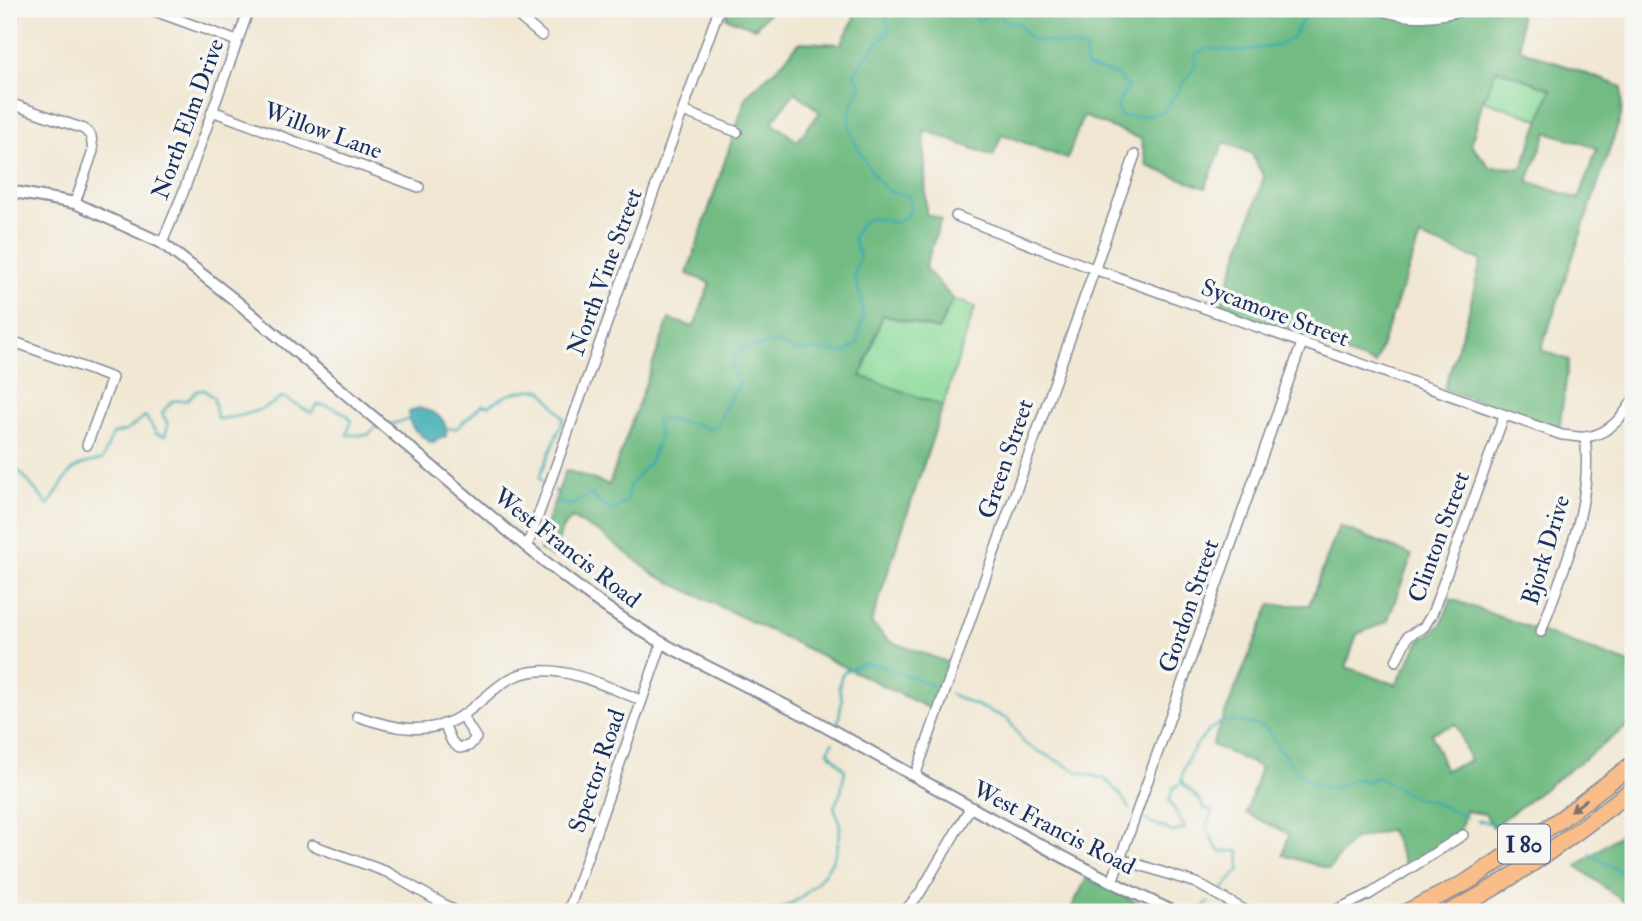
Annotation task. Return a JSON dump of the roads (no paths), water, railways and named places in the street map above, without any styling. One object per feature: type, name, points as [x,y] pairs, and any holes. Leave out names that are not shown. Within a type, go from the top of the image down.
[{"type":"highway","name":"I 80","points":[[1407,912],[1467,882],[1561,819],[1633,764]]},
{"type":"highway","name":"I 80","points":[[1450,912],[1480,897],[1576,834],[1633,789]]},
{"type":"street","points":[[9,26],[15,9]]},
{"type":"street","points":[[149,9],[237,41]]},
{"type":"street","name":"North Elm Drive","points":[[162,243],[249,9]]},
{"type":"street","points":[[510,9],[542,36]]},
{"type":"street","name":"North Vine Street","points":[[527,547],[719,9]]},
{"type":"street","points":[[1378,9],[1393,15],[1415,17],[1446,15],[1470,9]]},
{"type":"street","points":[[9,103],[84,129],[91,136],[93,151],[75,203]]},
{"type":"street","name":"Willow Lane","points":[[212,111],[419,187]]},
{"type":"street","points":[[683,111],[737,132]]},
{"type":"street","name":"Green Street","points":[[915,776],[1135,155]]},
{"type":"street","name":"West Francis Road","points":[[9,191],[75,203],[162,243],[226,293],[571,583],[618,616],[662,643],[810,719],[970,808],[1174,912]]},
{"type":"street","name":"Sycamore Street","points":[[956,216],[1094,269],[1504,416],[1562,435],[1585,437]]},
{"type":"street","points":[[9,340],[112,378],[87,445]]},
{"type":"street","name":"Gordon Street","points":[[1112,882],[1302,343]]},
{"type":"street","points":[[1585,437],[1613,425],[1624,415],[1633,400]]},
{"type":"street","name":"Clinton Street","points":[[1396,660],[1408,636],[1424,627],[1432,614],[1504,416]]},
{"type":"street","name":"Bjork Drive","points":[[1541,632],[1580,517],[1588,459],[1585,437]]},
{"type":"street","name":"Spector Road","points":[[568,912],[662,643]]},
{"type":"street","points":[[357,716],[407,729],[427,729],[462,716],[490,691],[514,677],[536,671],[564,672],[641,700]]},
{"type":"street","points":[[444,724],[452,742],[459,748],[469,746],[476,737],[462,716]]},
{"type":"street","points":[[904,912],[920,893],[970,808]]},
{"type":"street","points":[[1332,912],[1387,884],[1463,835]]},
{"type":"street","points":[[312,845],[387,872],[457,912]]},
{"type":"street","name":"West Francis Road","points":[[1121,859],[1196,883],[1248,912]]},
{"type":"water","points":[[418,408],[439,416],[445,424],[446,436],[431,443],[415,430],[410,422],[409,412]]},
{"type":"waterway","points":[[555,490],[559,503],[572,505],[591,494],[601,505],[614,511],[627,500],[629,486],[649,463],[660,437],[656,421],[660,419],[702,425],[709,430],[716,427],[740,383],[732,367],[739,350],[778,342],[796,351],[845,352],[857,344],[863,317],[861,297],[854,276],[860,256],[853,240],[856,231],[869,219],[896,223],[910,213],[910,196],[889,191],[876,177],[862,156],[849,124],[849,115],[861,84],[854,75],[889,30],[886,18],[891,9]]},
{"type":"waterway","points":[[967,9],[978,21],[995,11],[1007,22],[1019,24],[1025,34],[1034,41],[1086,49],[1086,67],[1114,74],[1129,87],[1122,95],[1117,110],[1122,117],[1163,112],[1195,67],[1196,54],[1208,48],[1237,51],[1278,46],[1292,38],[1309,9]]},
{"type":"waterway","points":[[9,463],[48,505],[73,470],[80,465],[102,460],[113,434],[126,431],[145,416],[157,434],[165,436],[168,425],[162,413],[172,401],[187,400],[196,391],[204,390],[214,398],[217,419],[252,412],[283,397],[311,413],[317,405],[341,411],[351,420],[347,435],[368,435],[377,426]]},
{"type":"waterway","points":[[447,429],[457,428],[482,405],[489,406],[514,393],[542,390],[564,418],[539,478],[543,483]]},
{"type":"waterway","points":[[391,424],[407,420]]},
{"type":"waterway","points":[[838,723],[842,700],[839,688],[841,677],[844,672],[863,663],[882,666],[939,688]]},
{"type":"waterway","points":[[950,694],[1008,719],[1025,744],[1079,772],[1105,779],[1121,795],[1129,809]]},
{"type":"waterway","points":[[1182,783],[1185,765],[1196,745],[1220,723],[1237,721],[1265,727],[1294,768],[1313,783],[1336,787],[1357,778],[1365,782],[1378,777],[1415,798],[1433,802],[1466,817]]},
{"type":"waterway","points":[[771,912],[797,900],[808,891],[819,880],[834,856],[840,828],[834,807],[841,792],[845,770],[828,751],[833,742]]},
{"type":"waterway","points":[[1182,783],[1200,800],[1204,809],[1211,810],[1206,826],[1220,852],[1239,851],[1240,869],[1223,889]]},
{"type":"waterway","points":[[1146,820],[1173,832],[1185,828],[1169,800],[1173,788],[1182,783]]},
{"type":"waterway","points":[[1478,821],[1507,825]]},
{"type":"waterway","points":[[1591,854],[1633,881]]},
{"type":"waterway","points":[[1199,911],[1209,902]]}]
